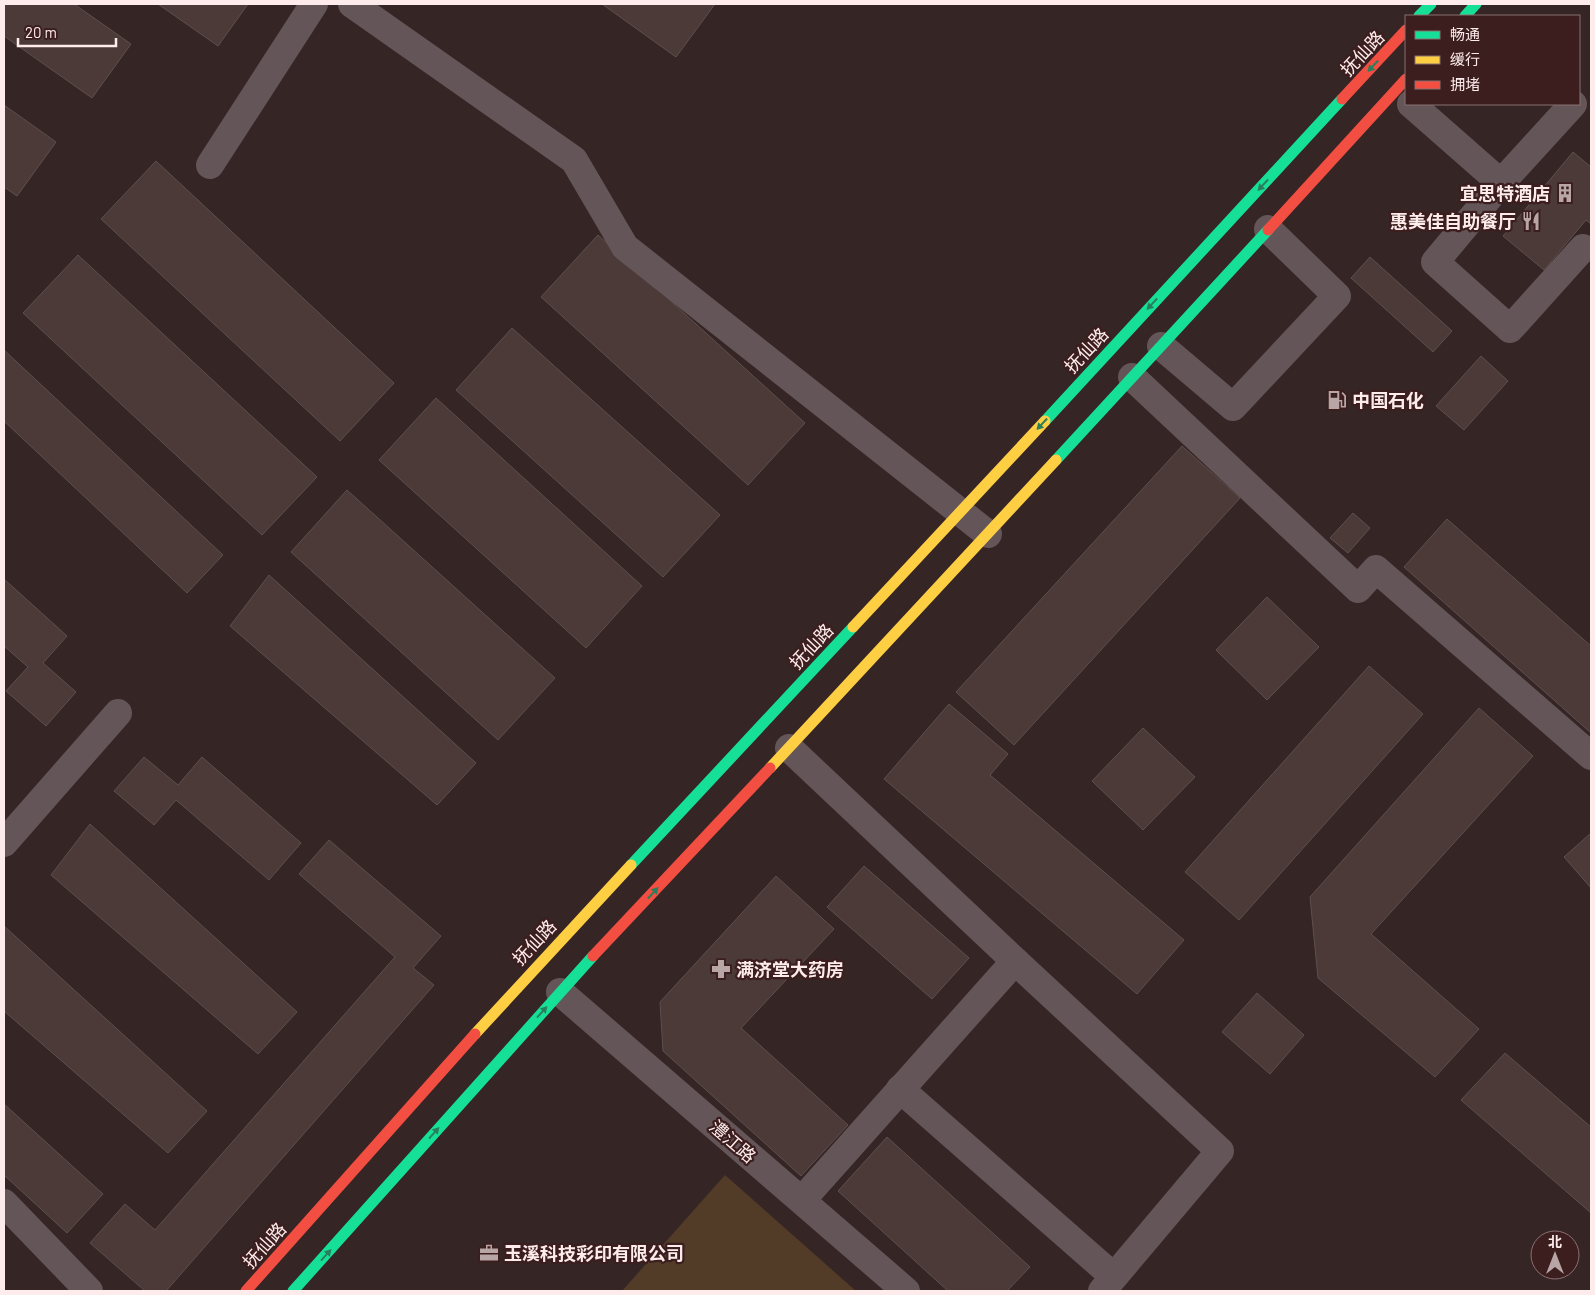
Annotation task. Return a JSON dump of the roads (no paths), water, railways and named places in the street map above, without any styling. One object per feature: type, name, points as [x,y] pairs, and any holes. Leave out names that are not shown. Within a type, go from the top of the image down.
[{"type":"main road","points":[[1420,15],[1431,4]]},
{"type":"main road","points":[[1466,15],[1476,4]]},
{"type":"main road","name":"抚仙路","points":[[246,1291],[506,999],[1405,31]]},
{"type":"main road","points":[[293,1291],[560,992],[988,534],[1268,230],[1405,93]]},
{"type":"street","points":[[210,166],[314,4]]},
{"type":"street","points":[[352,4],[574,160],[625,247],[988,534]]},
{"type":"street","points":[[1418,105],[1502,183]]},
{"type":"street","points":[[1572,105],[1502,183],[1436,262],[1510,329],[1583,248]]},
{"type":"street","points":[[1161,346],[1233,407],[1337,296],[1268,230]]},
{"type":"street","points":[[1132,377],[1358,588],[1376,569],[1591,756]]},
{"type":"street","points":[[4,843],[118,713]]},
{"type":"street","points":[[789,748],[1220,1151],[1108,1284],[900,1089]]},
{"type":"street","points":[[802,1200],[1015,961]]},
{"type":"street","name":"澧江路","points":[[560,992],[906,1291]]},
{"type":"street","points":[[4,1203],[89,1291]]},
{"type":"place","name":"宜思特酒店","points":[[1565,193]]},
{"type":"place","name":"惠美佳自助餐厅","points":[[1531,221]]},
{"type":"place","name":"中国石化","points":[[1337,400]]},
{"type":"place","name":"满济堂大药房","points":[[721,969]]},
{"type":"place","name":"玉溪科技彩印有限公司","points":[[489,1253]]}]
